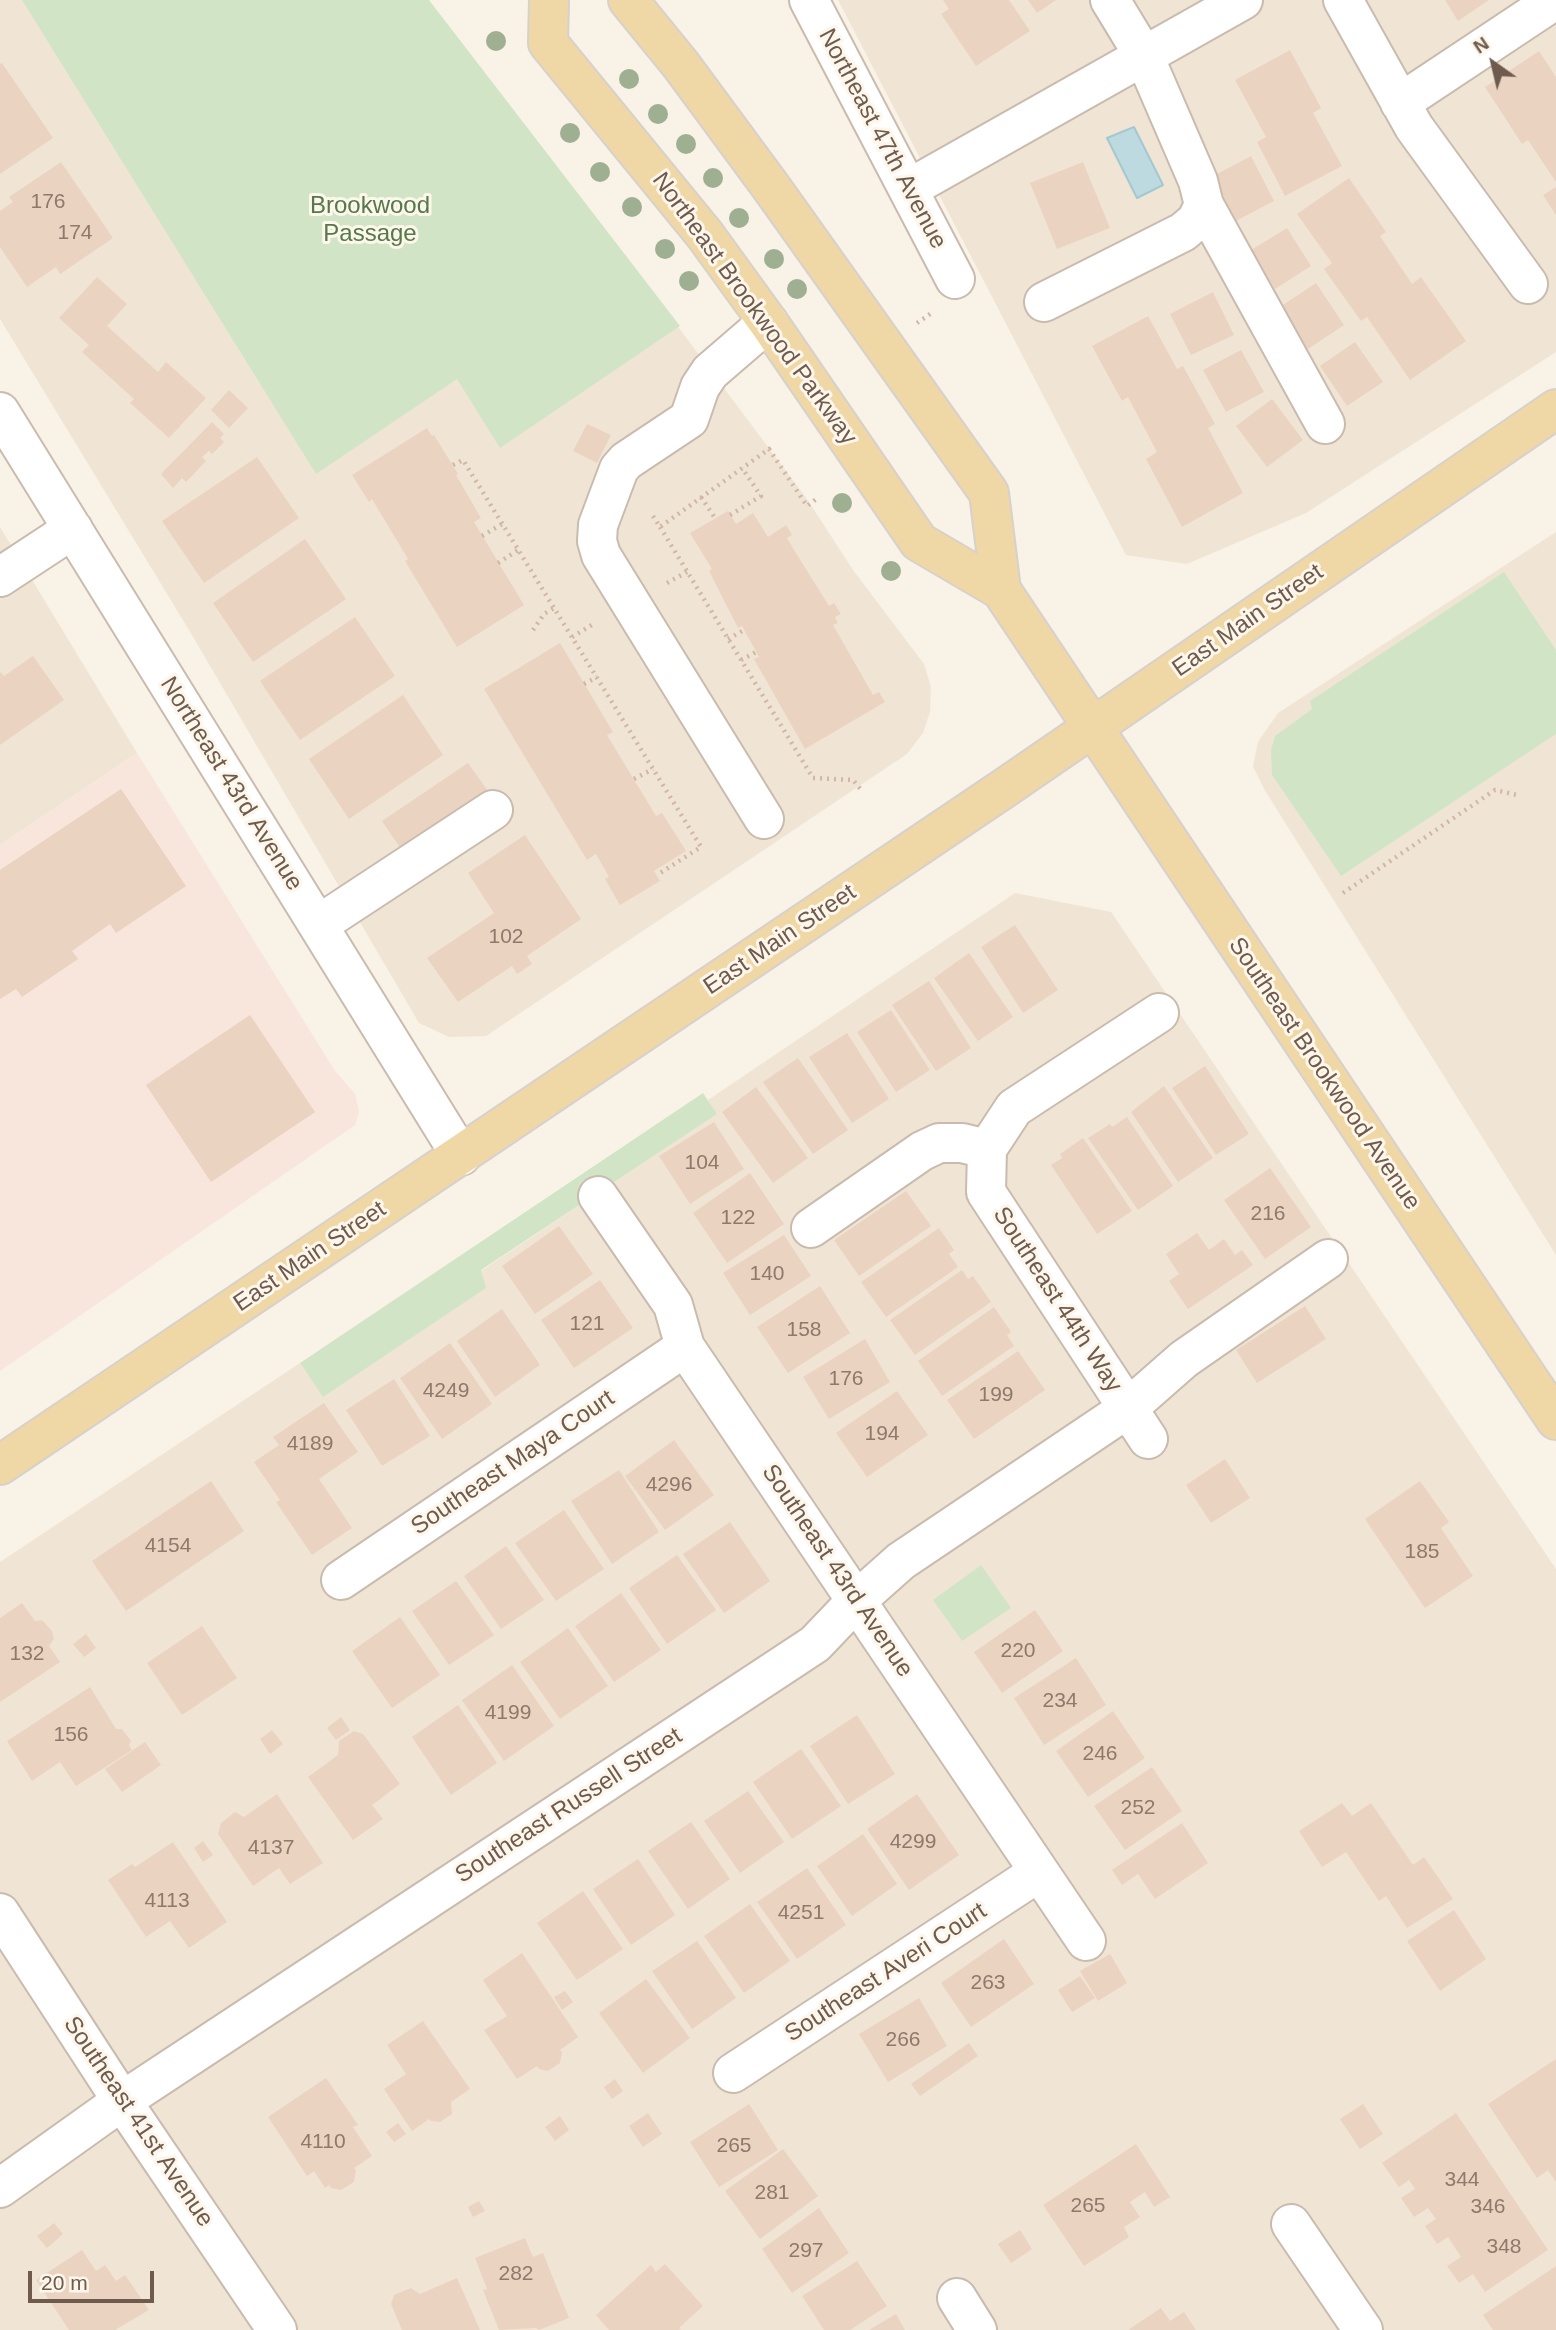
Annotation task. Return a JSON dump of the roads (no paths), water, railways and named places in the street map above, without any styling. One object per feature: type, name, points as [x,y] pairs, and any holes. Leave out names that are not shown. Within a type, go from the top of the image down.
[{"type":"main road","name":"Northeast Brookwood Parkway","points":[[549,0],[548,43],[697,224],[768,321],[919,542],[1001,590],[1092,727]]},
{"type":"main road","name":"Northeast Brookwood Parkway","points":[[628,0],[681,65],[755,164],[989,493],[1001,590]]},
{"type":"main road","name":"East Main Street","points":[[0,1465],[461,1156],[1556,409]]},
{"type":"main road","name":"Southeast Brookwood Avenue","points":[[1092,727],[1556,1420]]},
{"type":"street","name":"Northeast 47th Avenue","points":[[809,0],[955,279]]},
{"type":"street","points":[[1110,0],[1144,56],[1198,181],[1204,205],[1325,424]]},
{"type":"street","points":[[908,188],[1243,0]]},
{"type":"street","points":[[1343,0],[1414,127],[1528,284]]},
{"type":"street","points":[[1400,103],[1555,0]]},
{"type":"street","points":[[1044,302],[1183,232],[1196,221],[1204,205]]},
{"type":"street","points":[[764,819],[607,565],[597,541],[598,525],[620,469],[626,461],[689,419],[700,387],[710,372],[768,321]]},
{"type":"street","name":"Northeast 43rd Avenue","points":[[0,412],[461,1156]]},
{"type":"street","points":[[0,577],[73,529]]},
{"type":"street","points":[[318,925],[493,810]]},
{"type":"street","points":[[811,1228],[922,1151],[939,1143],[962,1143],[987,1149],[1014,1108],[1159,1013]]},
{"type":"street","name":"Southeast 44th Way","points":[[987,1149],[986,1192],[1138,1424]]},
{"type":"street","name":"Southeast 43rd Avenue","points":[[598,1196],[673,1306],[685,1347],[1086,1941]]},
{"type":"street","name":"Southeast Russell Street","points":[[0,2188],[122,2101],[815,1644],[856,1601],[901,1561],[1138,1424],[1185,1359],[1328,1259]]},
{"type":"street","name":"Southeast Maya Court","points":[[341,1580],[685,1347]]},
{"type":"street","name":"Southeast Averi Court","points":[[733,2073],[1039,1872]]},
{"type":"street","name":"Southeast 41st Avenue","points":[[0,1913],[122,2101],[277,2330]]},
{"type":"street","points":[[1291,2224],[1363,2330]]},
{"type":"street","points":[[957,2298],[977,2330]]},
{"type":"water","points":[[1134,127],[1163,185],[1137,198],[1107,138]]},
{"type":"park label","name":"Brookwood Passage","points":[[370,220]]}]
